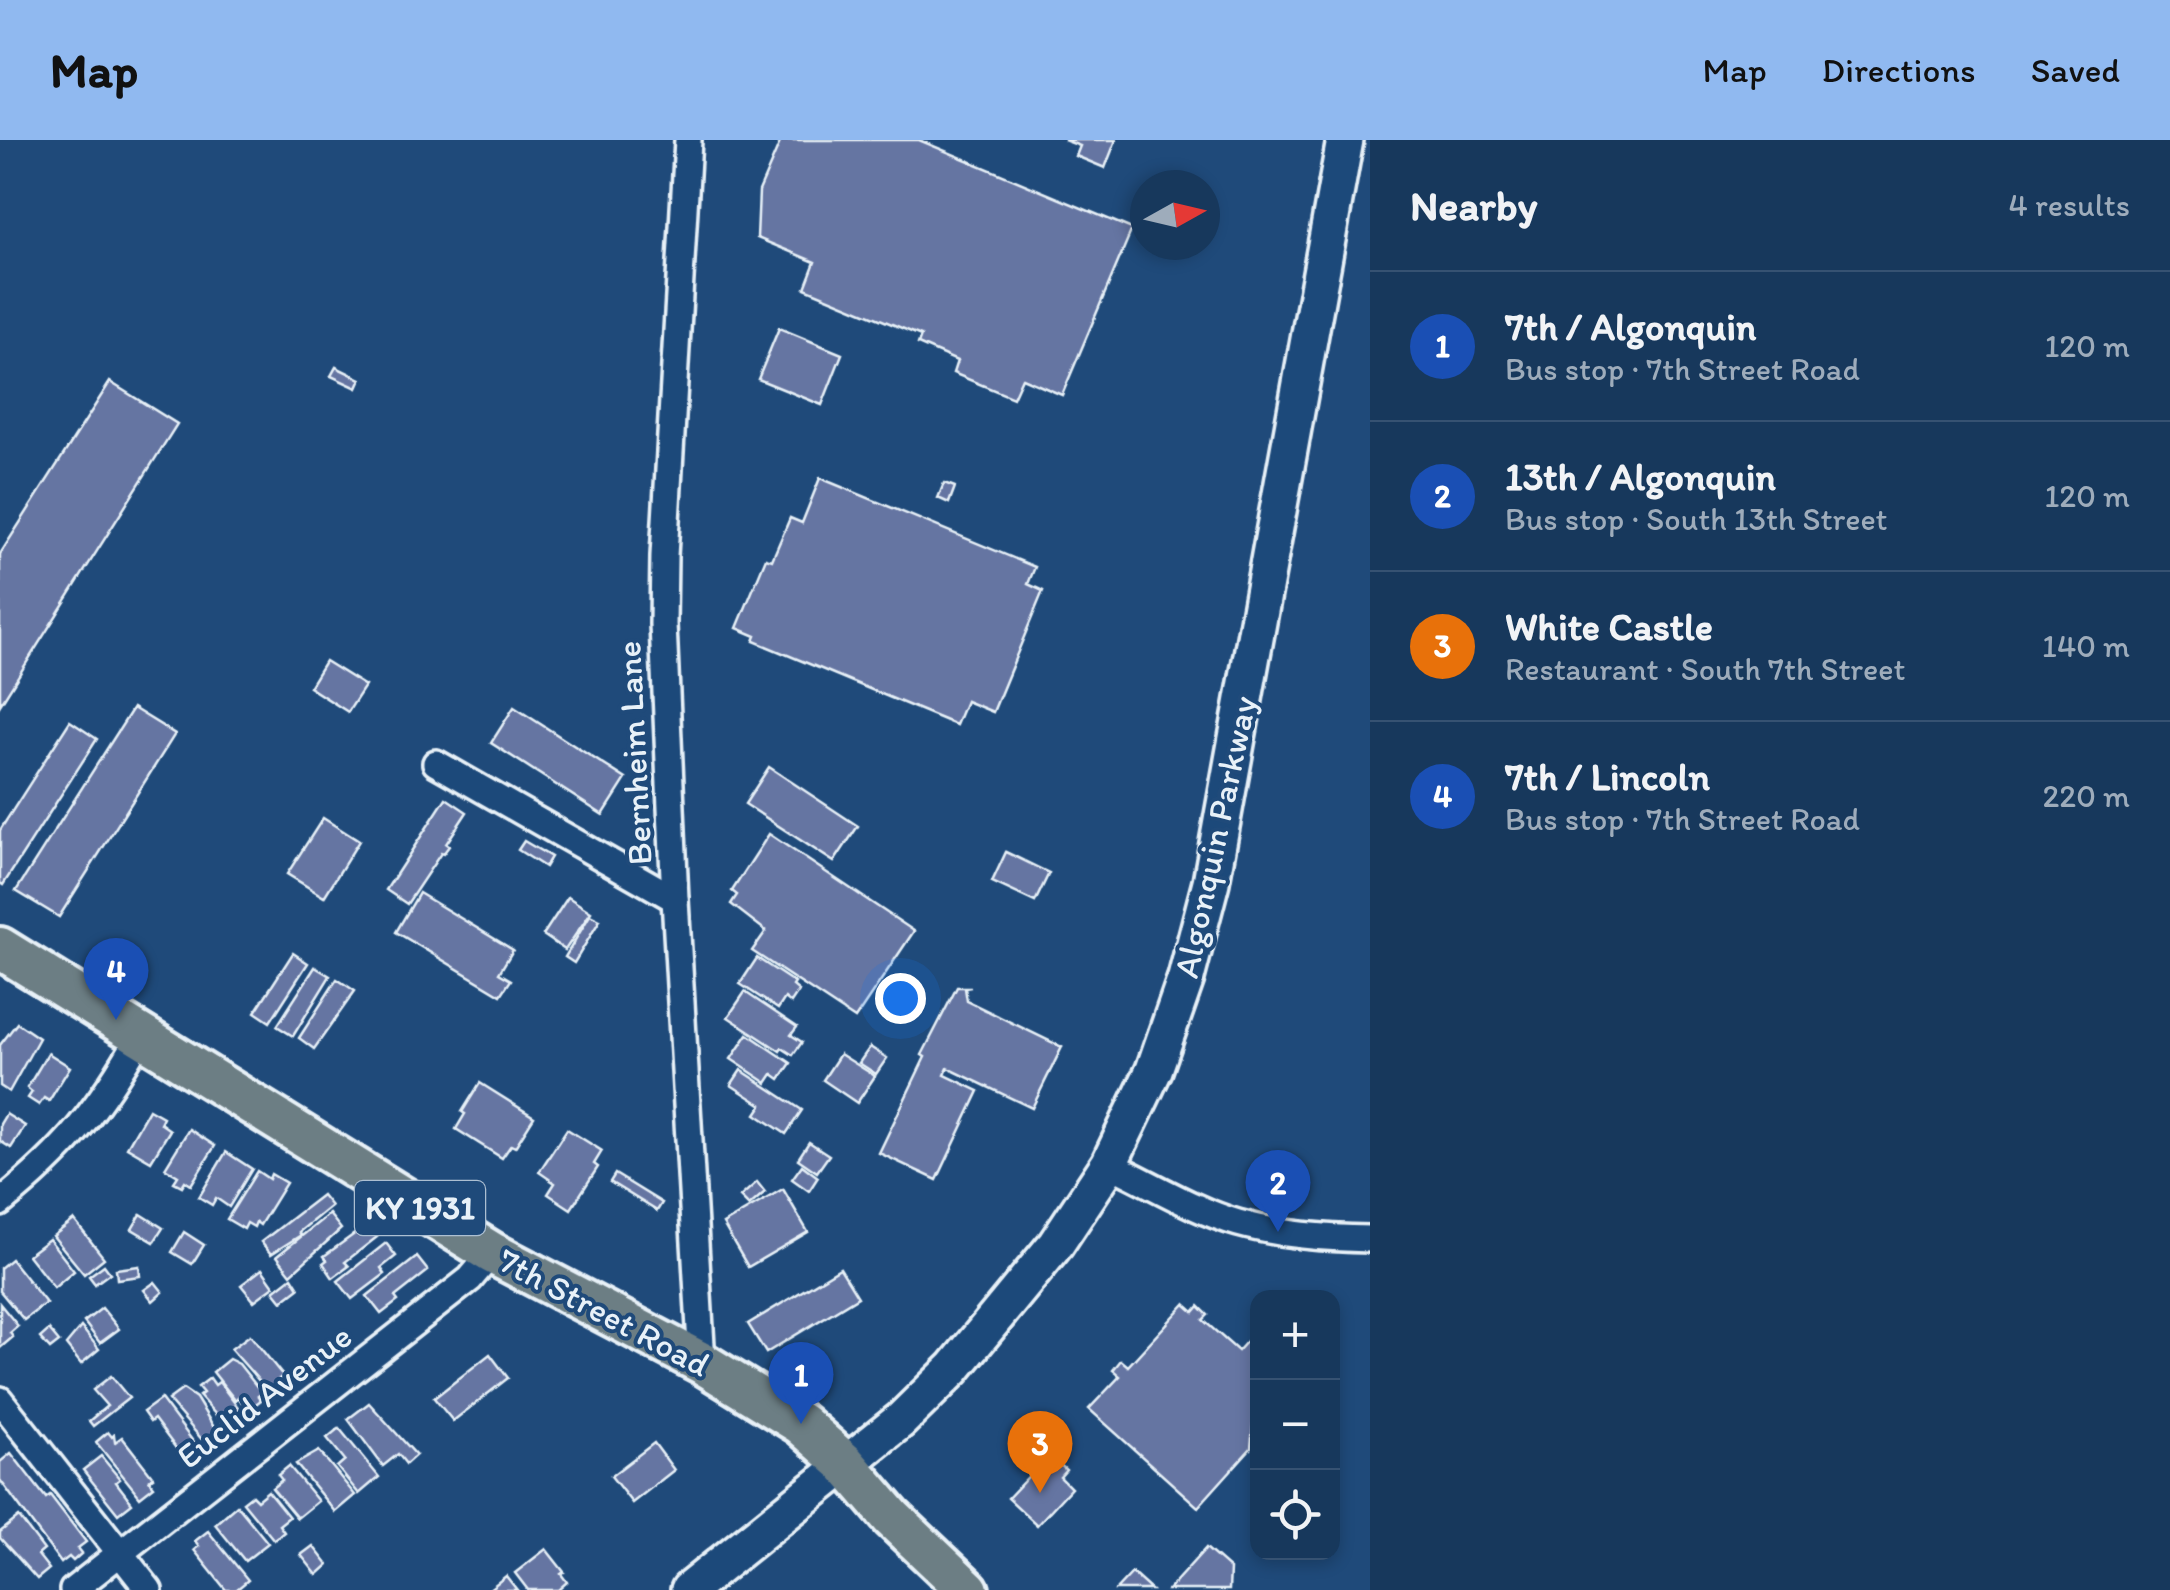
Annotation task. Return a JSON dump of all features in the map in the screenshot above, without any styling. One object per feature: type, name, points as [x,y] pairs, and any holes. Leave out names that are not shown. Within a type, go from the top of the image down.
[{"type":"main road","name":"Algonquin Parkway","points":[[689,1590],[901,1420],[954,1368],[1056,1244],[1110,1164],[1154,1070],[1186,978],[1211,882],[1345,140]]},
{"type":"main road","name":"7th Street Road","points":[[0,948],[492,1252],[702,1363],[801,1424],[845,1463],[892,1518],[968,1590]]},
{"type":"street","name":"Bernheim Lane","points":[[688,140],[663,624],[674,899],[702,1363]]},
{"type":"street","points":[[436,763],[674,899]]},
{"type":"street","points":[[0,1203],[65,1147],[102,1100],[140,1035]]},
{"type":"street","points":[[1110,1164],[1238,1222],[1312,1237],[1370,1239]]},
{"type":"street","name":"Euclid Avenue","points":[[73,1590],[470,1279],[492,1252]]},
{"type":"street","points":[[0,1400],[149,1590]]},
{"type":"building","points":[[781,140],[919,140],[1130,228],[1130,234],[1062,395],[1022,378],[1013,398],[953,373],[957,361],[918,344],[921,336],[805,288],[815,262],[757,238],[759,191]]},
{"type":"building","points":[[1064,140],[1116,140],[1105,168],[1076,156],[1080,146]]},
{"type":"building","points":[[779,328],[842,354],[822,405],[758,379]]},
{"type":"building","points":[[336,367],[361,379],[357,388],[331,376]]},
{"type":"building","points":[[110,382],[177,424],[0,705],[0,554]]},
{"type":"building","points":[[820,478],[1035,567],[1028,584],[1043,591],[993,712],[966,701],[956,725],[754,641],[756,636],[737,628],[766,558],[772,560],[790,518],[802,523]]},
{"type":"building","points":[[944,483],[955,487],[949,503],[938,498]]},
{"type":"building","points":[[325,661],[365,686],[348,712],[309,687]]},
{"type":"building","points":[[514,707],[626,779],[603,815],[491,743]]},
{"type":"building","points":[[133,708],[175,734],[59,917],[16,891]]},
{"type":"building","points":[[70,721],[97,739],[3,885],[0,830]]},
{"type":"building","points":[[769,767],[858,826],[834,862],[745,804]]},
{"type":"building","points":[[446,798],[467,812],[446,844],[449,846],[407,904],[386,890]]},
{"type":"building","points":[[323,818],[359,841],[324,897],[287,874]]},
{"type":"building","points":[[769,834],[914,931],[855,1019],[752,951],[766,931],[731,904],[737,895],[732,891]]},
{"type":"building","points":[[524,841],[551,857],[545,867],[518,850]]},
{"type":"building","points":[[1006,852],[1049,873],[1035,902],[992,882]]},
{"type":"building","points":[[419,893],[513,950],[499,973],[511,980],[501,995],[396,932]]},
{"type":"building","points":[[568,897],[591,912],[565,950],[543,935]]},
{"type":"building","points":[[590,915],[600,920],[574,963],[565,957]]},
{"type":"building","points":[[293,953],[308,963],[270,1022],[255,1012]]},
{"type":"building","points":[[757,958],[795,983],[793,986],[799,991],[791,1003],[785,998],[778,1009],[740,984]]},
{"type":"building","points":[[315,967],[330,976],[293,1036],[277,1026]]},
{"type":"building","points":[[337,979],[355,991],[314,1049],[299,1038]]},
{"type":"building","points":[[957,987],[971,987],[965,988],[967,1001],[1062,1047],[1032,1108],[948,1068],[945,1075],[979,1091],[937,1180],[879,1153]]},
{"type":"building","points":[[745,992],[797,1027],[791,1035],[802,1042],[793,1055],[782,1048],[780,1051],[728,1017]]},
{"type":"building","points":[[17,1023],[39,1038],[9,1092],[0,1086],[0,1045]]},
{"type":"building","points":[[748,1034],[791,1063],[780,1079],[773,1074],[767,1083],[731,1059]]},
{"type":"building","points":[[870,1047],[887,1058],[876,1074],[859,1063]]},
{"type":"building","points":[[48,1053],[70,1067],[49,1101],[44,1098],[39,1105],[28,1098],[32,1092],[27,1088]]},
{"type":"building","points":[[840,1054],[875,1076],[857,1103],[823,1080]]},
{"type":"building","points":[[741,1070],[802,1110],[786,1134],[756,1114],[762,1105],[731,1085]]},
{"type":"building","points":[[480,1083],[534,1117],[515,1147],[511,1145],[502,1158],[456,1129]]},
{"type":"building","points":[[149,1109],[163,1117],[160,1123],[170,1130],[151,1161],[127,1147]]},
{"type":"building","points":[[6,1114],[25,1126],[11,1148],[0,1141],[0,1124]]},
{"type":"building","points":[[189,1129],[215,1146],[191,1185],[185,1181],[182,1186],[174,1182],[178,1176],[165,1168]]},
{"type":"building","points":[[567,1129],[602,1151],[594,1164],[598,1167],[571,1209],[548,1194],[555,1183],[539,1172]]},
{"type":"building","points":[[809,1142],[829,1155],[817,1172],[798,1159]]},
{"type":"building","points":[[226,1152],[252,1169],[229,1207],[216,1198],[212,1205],[199,1197]]},
{"type":"building","points":[[802,1165],[818,1177],[809,1191],[792,1179]]},
{"type":"building","points":[[257,1171],[286,1183],[260,1225],[247,1223],[244,1229],[227,1219]]},
{"type":"building","points":[[615,1174],[662,1203],[657,1211],[610,1182]]},
{"type":"building","points":[[757,1182],[765,1192],[749,1206],[740,1197]]},
{"type":"building","points":[[783,1189],[808,1232],[748,1267],[723,1224]]},
{"type":"building","points":[[322,1195],[331,1206],[299,1232],[301,1235],[271,1254],[261,1242]]},
{"type":"building","points":[[141,1214],[163,1228],[154,1242],[132,1229]]},
{"type":"building","points":[[329,1214],[341,1229],[291,1274],[277,1256]]},
{"type":"building","points":[[74,1220],[104,1258],[84,1274],[53,1236]]},
{"type":"building","points":[[367,1225],[377,1237],[345,1262],[349,1266],[333,1278],[323,1263],[327,1260],[324,1256]]},
{"type":"building","points":[[184,1232],[204,1245],[192,1264],[172,1252]]},
{"type":"building","points":[[49,1239],[74,1271],[54,1288],[28,1255]]},
{"type":"building","points":[[386,1243],[396,1256],[381,1268],[385,1274],[352,1299],[338,1281]]},
{"type":"building","points":[[417,1257],[428,1271],[395,1297],[398,1301],[381,1314],[367,1296]]},
{"type":"building","points":[[11,1259],[46,1303],[24,1320],[0,1291],[0,1268]]},
{"type":"building","points":[[104,1265],[110,1273],[95,1284],[89,1276]]},
{"type":"building","points":[[139,1266],[140,1276],[117,1279],[116,1269]]},
{"type":"building","points":[[840,1268],[858,1297],[766,1353],[748,1324]]},
{"type":"building","points":[[262,1269],[274,1286],[254,1301],[241,1285]]},
{"type":"building","points":[[292,1277],[299,1288],[282,1301],[274,1291]]},
{"type":"building","points":[[155,1282],[163,1292],[153,1301],[144,1290]]},
{"type":"building","points":[[0,1304],[18,1326],[10,1333],[13,1337],[0,1348]]},
{"type":"building","points":[[1185,1304],[1194,1312],[1199,1306],[1208,1315],[1203,1320],[1238,1351],[1250,1342],[1250,1449],[1198,1507],[1089,1409],[1120,1376],[1113,1370],[1121,1360],[1128,1366]]},
{"type":"building","points":[[102,1308],[119,1329],[100,1343],[84,1322]]},
{"type":"building","points":[[81,1327],[99,1349],[81,1364],[66,1345]]},
{"type":"building","points":[[49,1330],[59,1342],[50,1349],[40,1338]]},
{"type":"building","points":[[250,1335],[283,1376],[279,1379],[282,1382],[269,1392],[231,1349]]},
{"type":"building","points":[[490,1354],[508,1378],[453,1421],[434,1398]]},
{"type":"building","points":[[229,1359],[239,1364],[262,1393],[258,1396],[261,1400],[248,1410],[213,1372]]},
{"type":"building","points":[[111,1376],[129,1398],[93,1426],[89,1421],[107,1406],[93,1390]]},
{"type":"building","points":[[210,1378],[215,1385],[219,1382],[240,1410],[236,1413],[239,1417],[226,1426],[199,1396],[203,1393],[198,1387]]},
{"type":"building","points":[[183,1389],[196,1398],[218,1434],[205,1443],[168,1400]]},
{"type":"building","points":[[161,1399],[198,1448],[184,1459],[154,1419],[150,1422],[143,1412]]},
{"type":"building","points":[[369,1403],[416,1455],[406,1464],[398,1454],[383,1466],[348,1419]]},
{"type":"building","points":[[339,1428],[379,1477],[359,1494],[337,1467],[345,1460],[327,1438]]},
{"type":"building","points":[[108,1432],[114,1435],[115,1442],[122,1437],[153,1477],[149,1480],[154,1486],[140,1497],[96,1442]]},
{"type":"building","points":[[654,1443],[674,1470],[632,1503],[611,1476]]},
{"type":"building","points":[[319,1451],[355,1495],[335,1512],[296,1464]]},
{"type":"building","points":[[11,1453],[86,1542],[78,1548],[82,1553],[73,1561],[69,1557],[61,1563],[0,1480],[0,1462]]},
{"type":"building","points":[[101,1456],[120,1479],[116,1482],[132,1503],[118,1514],[83,1470]]},
{"type":"building","points":[[1055,1460],[1066,1470],[1060,1477],[1071,1488],[1037,1525],[1008,1498],[1042,1462],[1048,1467]]},
{"type":"building","points":[[289,1466],[318,1501],[297,1518],[272,1488],[282,1480],[278,1475]]},
{"type":"building","points":[[268,1491],[289,1517],[279,1525],[284,1532],[274,1540],[243,1502],[252,1495],[257,1500]]},
{"type":"building","points":[[237,1505],[268,1543],[245,1561],[215,1524]]},
{"type":"building","points":[[19,1517],[44,1550],[38,1555],[49,1569],[37,1579],[0,1538],[0,1532]]},
{"type":"building","points":[[208,1531],[248,1580],[236,1590],[226,1590],[194,1550],[199,1546],[195,1541]]},
{"type":"building","points":[[313,1546],[328,1565],[317,1575],[301,1555]]},
{"type":"building","points":[[1206,1548],[1230,1569],[1229,1590],[1168,1590]]},
{"type":"building","points":[[546,1549],[567,1582],[558,1590],[528,1590],[515,1573]]},
{"type":"building","points":[[1132,1573],[1151,1590],[1116,1590]]},
{"type":"building","points":[[506,1576],[517,1590],[488,1590]]},
{"type":"place","name":"7th / Lincoln","points":[[116,1020]]},
{"type":"place","name":"13th / Algonquin","points":[[1278,1232]]},
{"type":"place","name":"7th / Algonquin","points":[[801,1424]]},
{"type":"place","name":"White Castle","points":[[1040,1493]]}]
